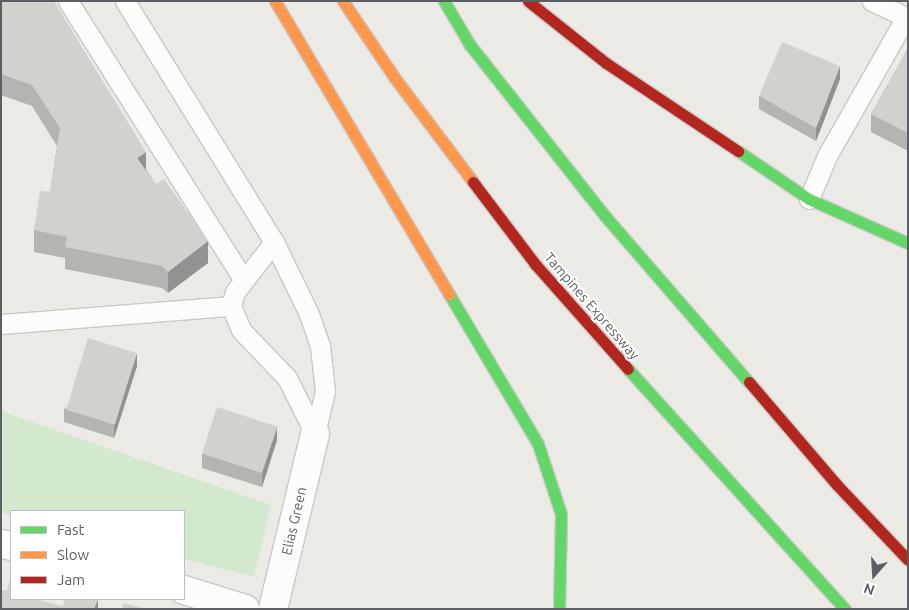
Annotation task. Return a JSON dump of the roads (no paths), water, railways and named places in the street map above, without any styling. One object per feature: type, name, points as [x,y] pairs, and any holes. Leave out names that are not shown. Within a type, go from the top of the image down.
[{"type":"highway","points":[[275,1],[538,444],[561,514],[562,594],[559,609]]},
{"type":"highway","name":"Tampines Expressway","points":[[343,1],[394,77],[535,264],[772,533],[845,609]]},
{"type":"highway","points":[[444,1],[470,45],[605,216],[837,485],[908,560]]},
{"type":"highway","points":[[528,1],[606,63],[810,198],[908,242]]},
{"type":"street","name":"Elias Green","points":[[273,609],[314,434]]},
{"type":"street","points":[[185,590],[245,609]]},
{"type":"lane","points":[[68,1],[244,280]]},
{"type":"lane","points":[[126,1],[274,242],[309,314],[320,346],[325,391],[314,434]]},
{"type":"lane","points":[[810,198],[827,156],[907,16],[872,1]]},
{"type":"lane","points":[[274,242],[244,280],[231,306],[241,330],[287,378],[314,434]]},
{"type":"lane","points":[[1,324],[231,306]]}]
